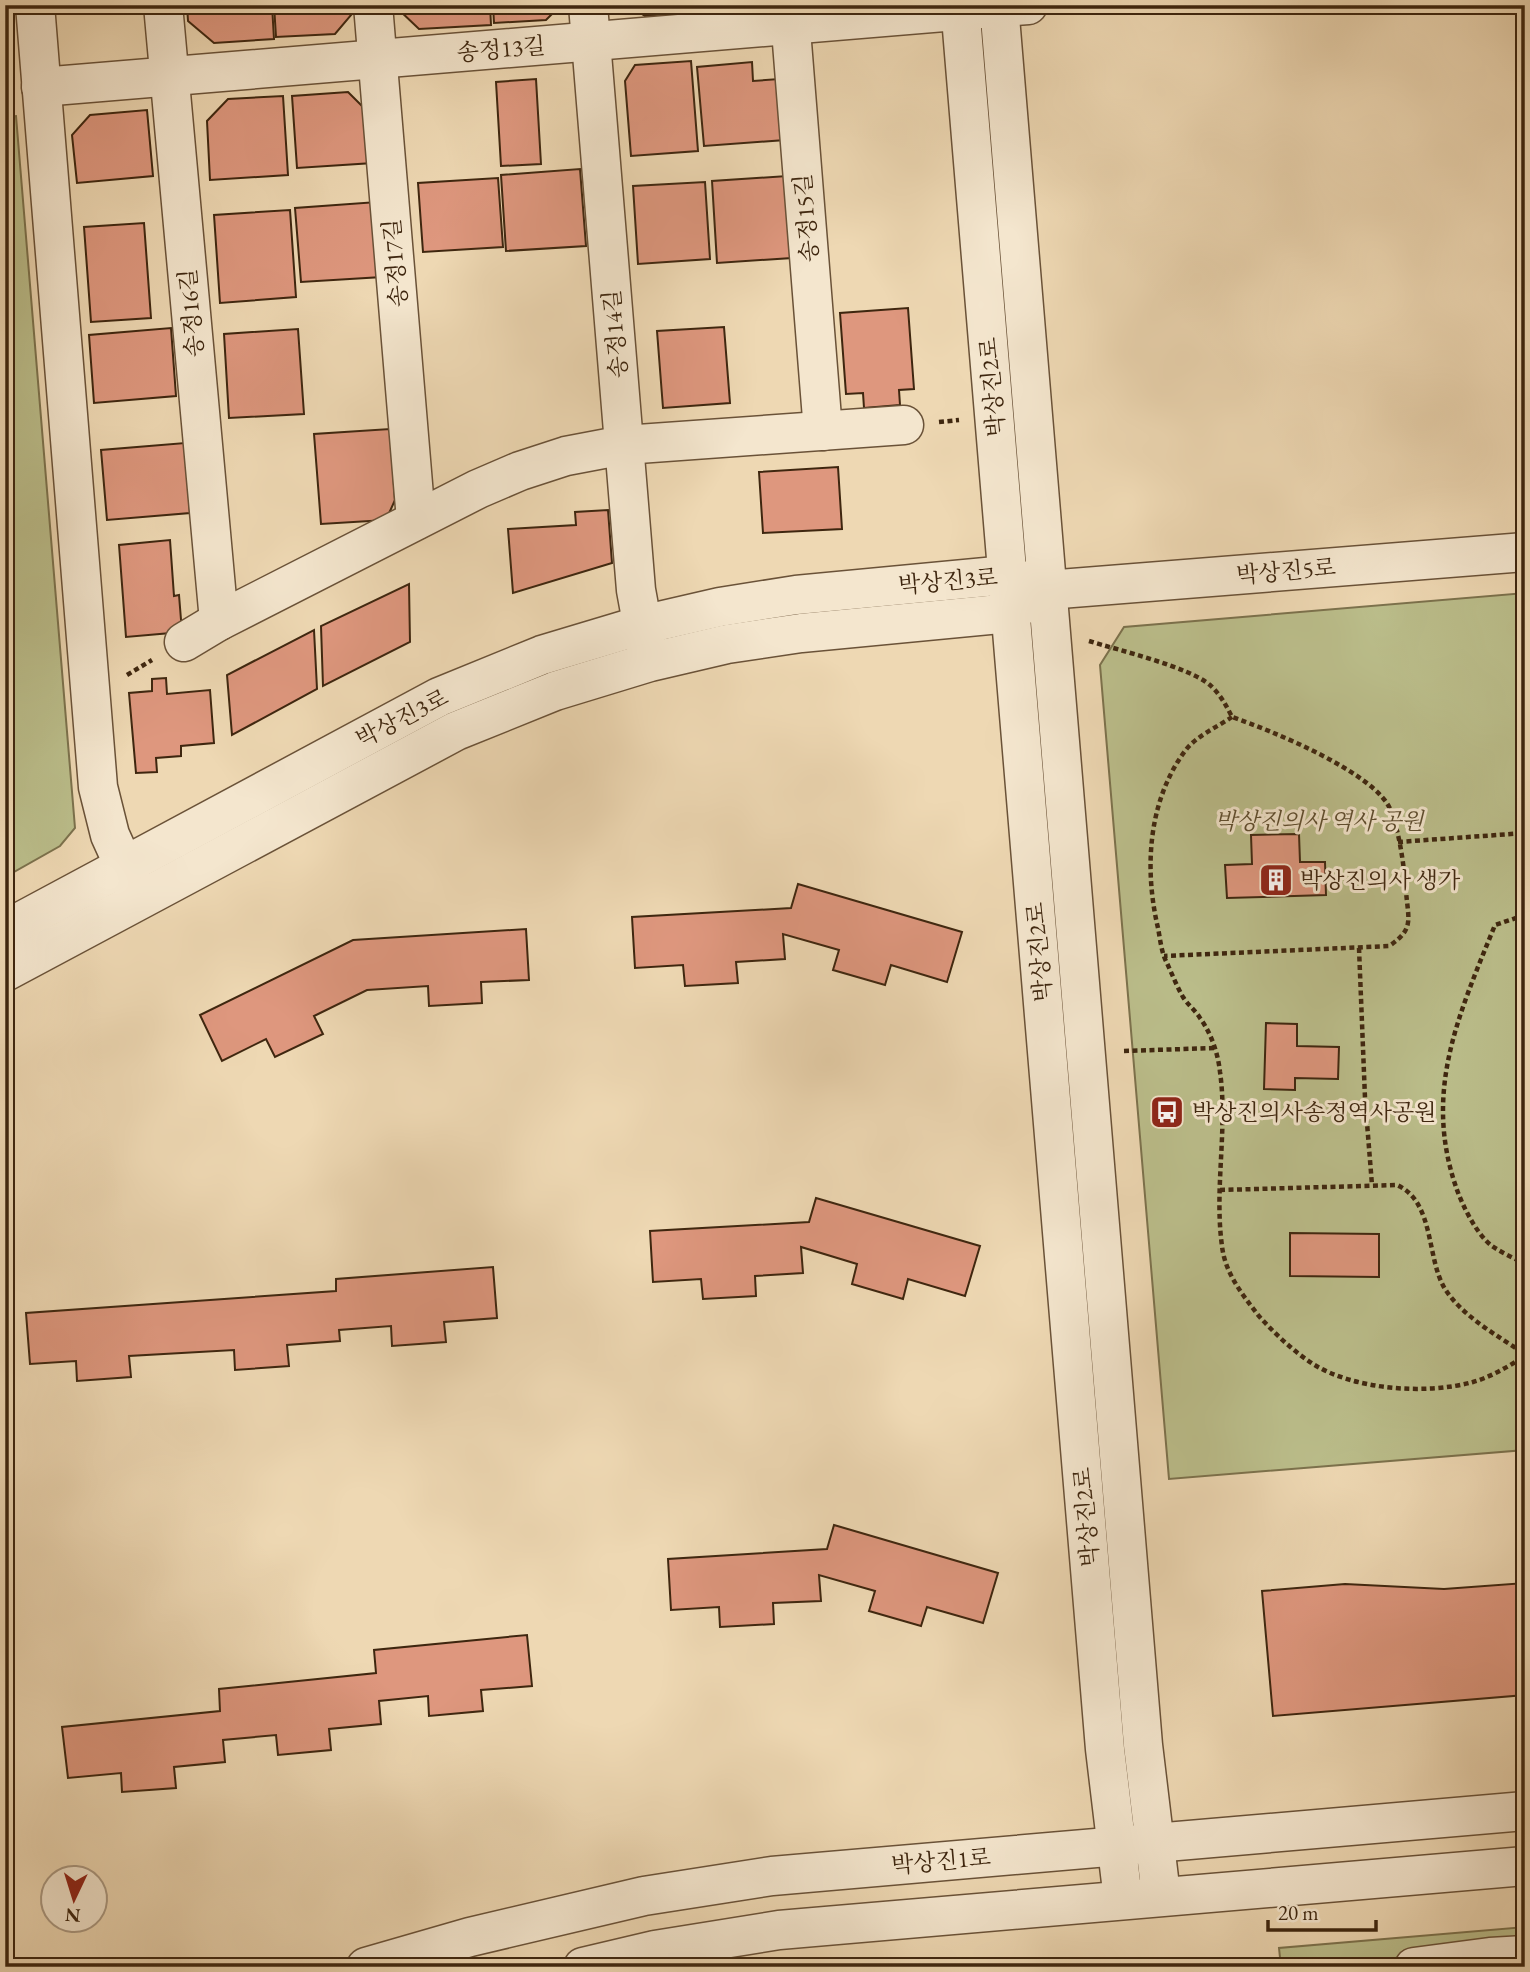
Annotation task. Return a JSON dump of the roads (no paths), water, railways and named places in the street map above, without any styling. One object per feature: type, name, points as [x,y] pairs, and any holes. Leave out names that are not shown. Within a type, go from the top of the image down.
[{"type":"street","points":[[34,5],[98,787],[110,835],[140,900]]},
{"type":"street","name":"송정16길","points":[[163,5],[219,621]]},
{"type":"street","name":"송정17길","points":[[373,5],[416,520]]},
{"type":"street","name":"송정13길","points":[[41,86],[378,59],[589,23],[1009,6]]},
{"type":"street","name":"박상진2로","points":[[1009,6],[1047,590],[1143,1745],[1161,1895]]},
{"type":"street","name":"박상진2로","points":[[960,8],[1105,1749],[1123,1899]]},
{"type":"street","name":"송정15길","points":[[789,15],[823,430]]},
{"type":"street","name":"송정14길","points":[[589,23],[636,590],[650,662]]},
{"type":"street","points":[[184,642],[219,621],[416,520],[520,471],[566,456],[624,445],[904,425]]},
{"type":"street","name":"박상진5로","points":[[1047,590],[1525,552]]},
{"type":"street","name":"박상진3로","points":[[5,930],[439,697],[542,655],[642,625],[720,607],[796,595],[1007,575],[1047,590]]},
{"type":"street","name":"박상진3로","points":[[5,972],[456,731],[555,691],[650,662],[727,645],[801,633],[1010,613],[1047,590]]},
{"type":"street","name":"박상진1로","points":[[366,1967],[470,1937],[657,1894],[772,1876],[1525,1811]]},
{"type":"street","points":[[583,1967],[655,1950],[779,1930],[1161,1895],[1525,1866]]},
{"type":"street","points":[[1414,1967],[1525,1955]]},
{"type":"place","name":"박상진의사 생가","points":[[1276,880]]},
{"type":"place","name":"박상진의사송정역사공원","points":[[1167,1112]]},
{"type":"park label","name":"박상진의사 역사 공원","points":[[1319,821]]}]
